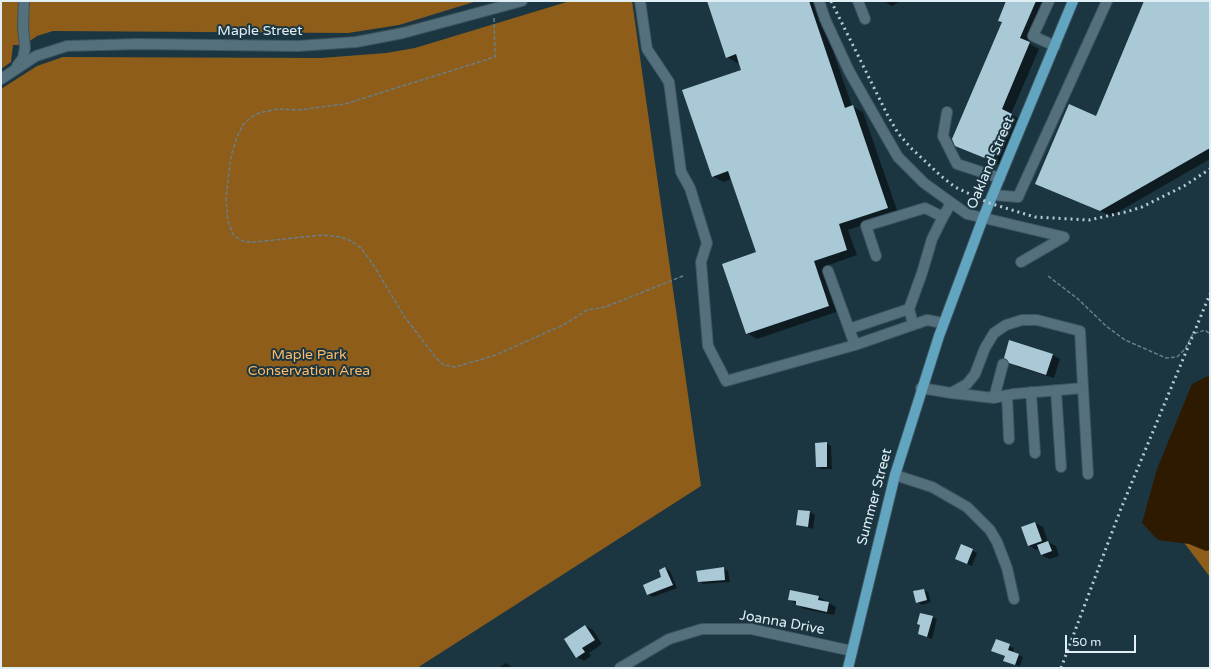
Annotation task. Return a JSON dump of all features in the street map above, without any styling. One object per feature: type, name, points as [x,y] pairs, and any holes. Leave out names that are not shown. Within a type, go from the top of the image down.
[{"type":"main road","name":"Oakland Street","points":[[939,336],[983,218],[1073,1]]},
{"type":"main road","name":"Summer Street","points":[[848,668],[895,476],[939,336]]},
{"type":"street","points":[[14,69],[23,58],[25,48],[23,26],[24,1]]},
{"type":"street","name":"Maple Street","points":[[1,79],[14,69],[36,56],[67,46],[131,44],[298,46],[356,42],[403,33],[522,1]]},
{"type":"street","points":[[640,1],[648,49],[669,82],[680,172],[690,188],[708,243],[701,262],[708,346],[726,381],[855,345],[927,320],[943,323]]},
{"type":"street","points":[[819,1],[825,19],[850,70],[898,157],[924,183],[967,214],[1064,236],[1021,262]]},
{"type":"street","points":[[858,1],[866,19]]},
{"type":"street","points":[[1049,1],[1033,36],[1055,46]]},
{"type":"street","points":[[993,195],[1018,197],[1107,1]]},
{"type":"street","points":[[947,112],[943,136],[957,164],[1000,178]]},
{"type":"street","points":[[913,324],[909,309],[932,239],[951,203]]},
{"type":"street","points":[[876,256],[866,226],[925,208],[944,217]]},
{"type":"street","points":[[828,271],[855,345]]},
{"type":"street","points":[[849,329],[909,309]]},
{"type":"street","points":[[951,393],[967,384],[975,374],[985,348],[994,333],[1006,325],[1022,320],[1037,320],[1080,332],[1088,474]]},
{"type":"street","points":[[994,398],[1003,364]]},
{"type":"street","points":[[922,388],[994,398],[1031,392],[1083,388]]},
{"type":"street","points":[[1056,390],[1061,467]]},
{"type":"street","points":[[1031,392],[1035,453]]},
{"type":"street","points":[[1007,395],[1009,439]]},
{"type":"street","points":[[895,476],[932,487],[967,507],[982,522],[997,542],[1007,568],[1014,599]]},
{"type":"street","name":"Joanna Drive","points":[[620,668],[669,639],[702,629],[750,629],[852,651]]},
{"type":"path","points":[[494,9],[495,56],[345,104],[299,110],[277,109],[259,113],[250,118],[242,126],[237,137],[232,156],[226,198],[228,221],[234,236],[244,242],[322,235],[341,237],[351,241],[361,248],[374,266],[404,316],[436,358],[444,365],[455,367],[496,355],[565,324],[587,310],[604,307],[683,276]]},
{"type":"path","points":[[1048,276],[1078,299],[1106,326],[1125,340],[1166,358],[1178,357],[1185,349],[1193,334],[1205,330],[1210,334]]},
{"type":"green space","points":[[1,1],[477,1],[399,25],[348,33],[53,31],[37,36],[24,45],[13,45],[11,62],[1,69]]},
{"type":"green space","name":"Maple Park Conservation Area","points":[[570,1],[632,1],[701,486],[417,668],[1,668],[1,89],[37,66],[63,57],[321,58],[386,53],[415,48]]},
{"type":"green space","points":[[1210,478],[1210,577],[1182,540]]},
{"type":"shaded area","points":[[1210,375],[1210,550],[1206,551],[1189,544],[1158,540],[1142,523],[1157,469],[1192,384]]},
{"type":"building","points":[[707,1],[809,1],[845,108],[853,105],[888,208],[839,224],[847,250],[814,261],[829,306],[746,334],[722,264],[756,252],[728,171],[712,177],[682,90],[741,70],[736,54],[726,58]]},
{"type":"building","points":[[1006,1],[1036,1],[1020,38],[1030,42],[1002,109],[1012,114],[992,161],[955,146],[952,139],[1002,22],[998,21]]},
{"type":"building","points":[[1144,1],[1210,1],[1210,148],[1100,211],[1035,184],[1069,104],[1096,116]]},
{"type":"building","points":[[1009,340],[1053,354],[1046,375],[1009,363],[1004,358]]},
{"type":"building","points":[[827,442],[827,467],[816,467],[815,443]]},
{"type":"building","points":[[798,510],[810,511],[808,527],[796,525]]},
{"type":"building","points":[[1035,522],[1042,541],[1028,546],[1021,527]]},
{"type":"building","points":[[1048,541],[1052,551],[1041,555],[1037,545]]},
{"type":"building","points":[[961,544],[973,549],[967,564],[955,559]]},
{"type":"building","points":[[665,567],[673,585],[647,595],[643,585],[661,577],[659,570]]},
{"type":"building","points":[[724,567],[725,580],[698,582],[696,571]]},
{"type":"building","points":[[924,589],[927,600],[916,603],[913,591]]},
{"type":"building","points":[[790,590],[819,596],[818,600],[829,602],[827,612],[796,605],[796,601],[788,600]]},
{"type":"building","points":[[920,613],[933,616],[927,637],[918,634],[920,625],[917,624]]},
{"type":"building","points":[[585,625],[595,640],[582,648],[585,652],[576,658],[564,639]]},
{"type":"building","points":[[996,639],[1010,644],[1008,650],[1019,654],[1015,665],[1003,661],[1005,656],[991,651]]},
{"type":"railway","points":[[831,1],[888,116],[898,133],[911,148],[955,187],[989,203],[1035,217],[1089,220],[1142,207],[1184,186],[1210,169]]},
{"type":"railway","points":[[1061,668],[1120,511],[1210,294]]}]
